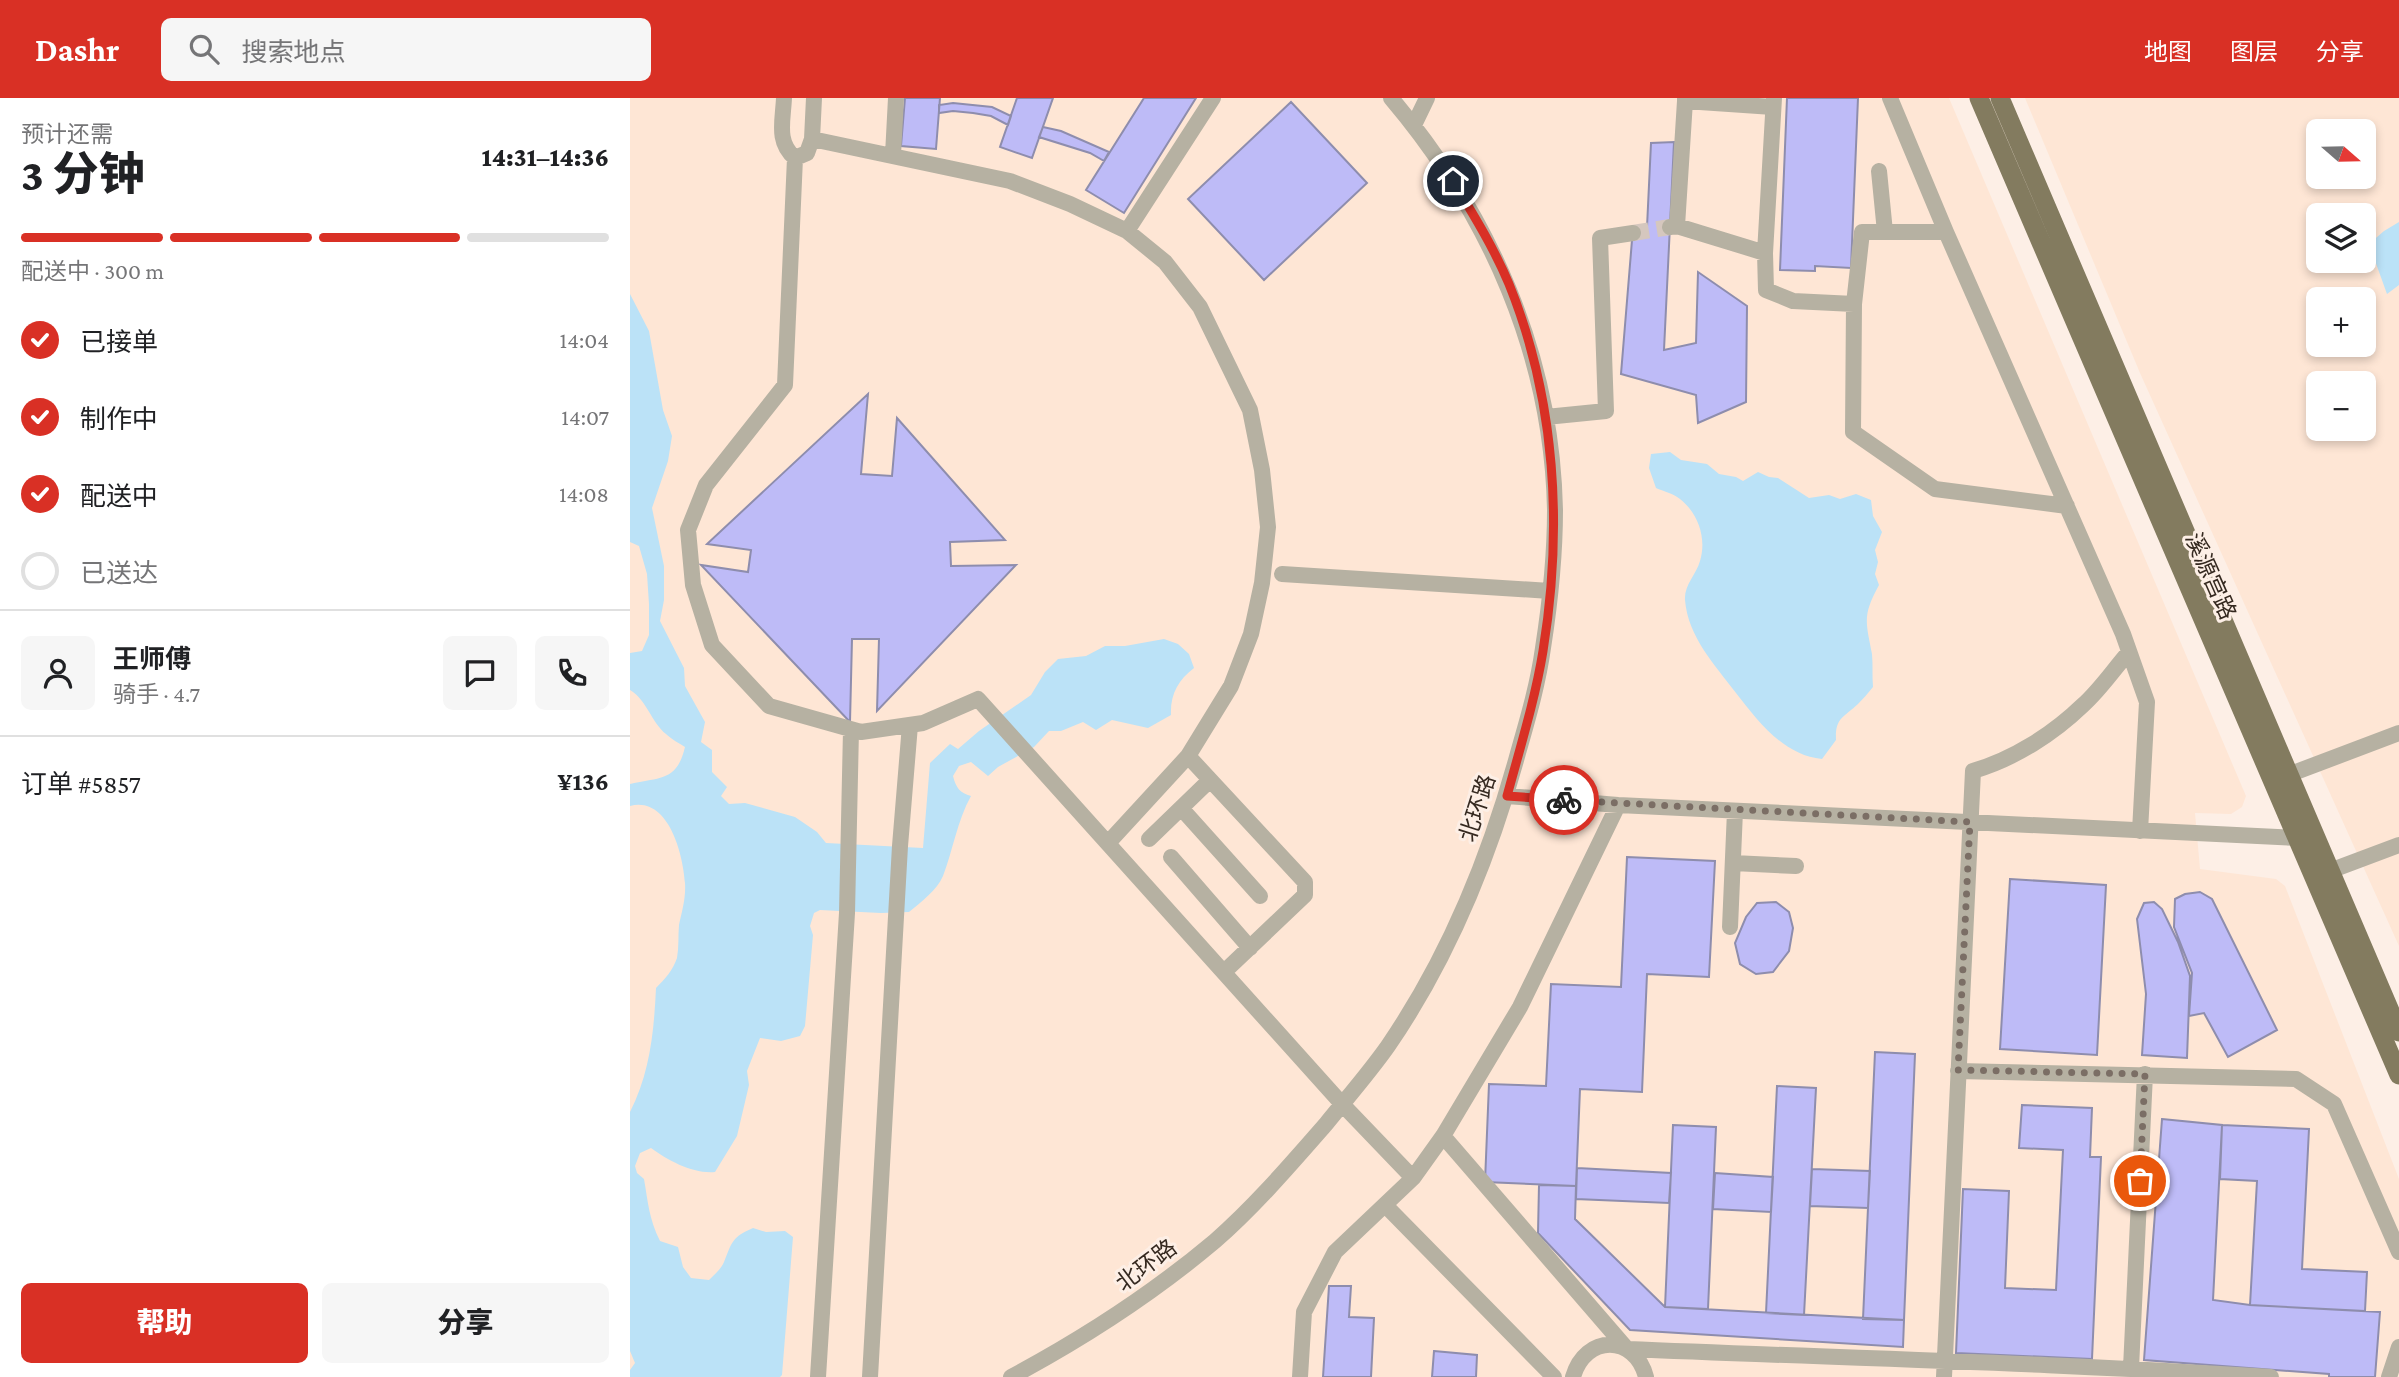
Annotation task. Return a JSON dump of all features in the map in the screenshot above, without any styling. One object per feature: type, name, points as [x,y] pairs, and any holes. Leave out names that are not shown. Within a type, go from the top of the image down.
[{"type":"main road","name":"溪源宫路","points":[[1979,98],[2140,474],[2282,777],[2299,838],[2323,874],[2399,1032]]},
{"type":"main road","name":"溪源宫路","points":[[2000,98],[2323,874],[2399,1074]]},
{"type":"street","points":[[784,98],[782,136],[785,149],[795,158]]},
{"type":"street","points":[[795,158],[807,153],[812,139],[814,98]]},
{"type":"street","points":[[893,155],[896,98]]},
{"type":"street","points":[[1127,231],[1213,98]]},
{"type":"street","name":"北环路","points":[[1011,1377],[1105,1324],[1143,1298],[1216,1240],[1250,1208],[1342,1104],[1387,1048],[1435,968],[1475,883],[1507,796],[1534,695],[1550,591],[1555,511],[1546,416],[1533,361],[1508,284],[1465,200],[1414,125],[1391,98]]},
{"type":"street","points":[[1414,125],[1427,98]]},
{"type":"street","points":[[1890,98],[2067,506],[2129,652],[2147,702],[2140,831]]},
{"type":"street","points":[[1765,253],[1673,227],[1685,99],[1773,103],[1765,253],[1766,290],[1793,300],[1854,304]]},
{"type":"street","points":[[812,139],[1010,181],[1070,204],[1127,231],[1165,262],[1199,307],[1250,411],[1262,470],[1268,527],[1262,583],[1251,634],[1231,686],[1188,756],[1108,843]]},
{"type":"street","points":[[795,158],[785,385],[706,485],[688,530],[692,585],[712,645],[769,706],[851,730],[861,732],[923,723],[978,699],[1342,1104],[1413,1178]]},
{"type":"street","points":[[1879,170],[1885,232]]},
{"type":"street","points":[[1946,232],[1862,232],[1854,304],[1853,432],[1935,489],[2067,506]]},
{"type":"street","points":[[1546,416],[1606,411],[1600,238],[1633,233]]},
{"type":"street","points":[[1282,574],[1550,591]]},
{"type":"street","points":[[1944,1370],[1973,771],[2022,750],[2052,732],[2085,704],[2129,652]]},
{"type":"street","points":[[870,1377],[900,846],[910,725]]},
{"type":"street","points":[[818,1377],[847,913],[851,730]]},
{"type":"street","points":[[2282,777],[2399,733]]},
{"type":"street","points":[[1188,756],[1305,882],[1305,895],[1224,972]]},
{"type":"street","points":[[1149,839],[1210,780]]},
{"type":"street","points":[[1507,796],[1618,805],[2299,838]]},
{"type":"street","points":[[1300,1377],[1304,1312],[1335,1252],[1413,1178],[1443,1136],[1520,1007],[1618,805]]},
{"type":"street","points":[[1181,808],[1260,897]]},
{"type":"street","points":[[1730,927],[1735,811]]},
{"type":"street","points":[[2323,874],[2399,845]]},
{"type":"street","points":[[1171,857],[1250,948]]},
{"type":"street","points":[[1733,863],[1796,866]]},
{"type":"street","points":[[1958,1070],[2296,1079],[2334,1104],[2399,1252]]},
{"type":"street","points":[[2131,1368],[2145,1074]]},
{"type":"street","points":[[1443,1136],[1627,1349],[1636,1356],[1646,1377]]},
{"type":"street","points":[[1385,1205],[1554,1377]]},
{"type":"street","points":[[1573,1377],[1582,1357],[1592,1349],[1615,1345],[1627,1349],[1944,1370],[2131,1368],[2270,1377]]},
{"type":"street","points":[[2389,1377],[2399,1347]]},
{"type":"shaded area","points":[[630,98],[1949,98],[2246,796],[2242,807],[2231,814],[2195,813],[2200,869],[2276,879],[2285,886],[2399,1179],[2399,1377],[630,1377]]},
{"type":"shaded area","points":[[2025,98],[2399,98],[2399,946],[2140,373]]},
{"type":"water","points":[[2399,222],[2399,285],[2387,294],[2376,263],[2376,238]]},
{"type":"water","points":[[630,294],[649,331],[663,410],[672,436],[668,461],[652,508],[664,566],[664,600],[660,621],[684,668],[685,686],[705,722],[701,742],[712,750],[712,772],[727,787],[721,796],[729,804],[745,803],[795,817],[817,832],[826,843],[923,848],[930,763],[950,744],[958,749],[1031,695],[1045,672],[1058,659],[1086,656],[1105,646],[1125,646],[1164,639],[1178,644],[1189,654],[1194,668],[1176,688],[1171,715],[1148,728],[1112,720],[1096,730],[1083,722],[1061,731],[1049,731],[1034,747],[998,767],[988,776],[971,762],[959,766],[953,776],[956,784],[961,792],[971,796],[962,815],[943,876],[928,896],[909,912],[820,910],[814,913],[810,926],[813,935],[805,1026],[800,1036],[781,1041],[760,1038],[747,1071],[749,1085],[737,1136],[715,1172],[682,1166],[651,1148],[640,1153],[635,1166],[637,1173],[644,1179],[656,1233],[660,1241],[678,1247],[683,1267],[691,1278],[709,1280],[723,1265],[734,1241],[753,1228],[766,1232],[785,1231],[793,1237],[780,1377],[630,1377],[630,1370],[635,1363],[630,1351],[630,1112],[650,1051],[656,988],[677,958],[685,889],[681,857],[671,829],[664,818],[654,810],[643,805],[630,806],[630,784],[672,772],[682,758],[685,747],[661,729],[641,699],[630,690],[630,653],[642,651],[649,635],[649,604],[647,574],[639,546],[630,542]]},
{"type":"water","points":[[1670,452],[1681,460],[1707,464],[1719,474],[1743,481],[1758,472],[1778,478],[1809,498],[1829,495],[1840,499],[1856,494],[1871,500],[1873,516],[1882,532],[1875,550],[1878,562],[1875,574],[1879,585],[1870,604],[1867,619],[1873,687],[1841,719],[1836,740],[1822,759],[1795,751],[1762,725],[1711,661],[1691,626],[1685,600],[1686,590],[1702,552],[1699,527],[1692,511],[1680,499],[1656,488],[1649,468],[1651,454]]},
{"type":"building","points":[[905,98],[940,98],[936,149],[901,146]]},
{"type":"building","points":[[1017,98],[1053,98],[1032,158],[1000,147]]},
{"type":"building","points":[[1144,98],[1196,98],[1124,213],[1086,190]]},
{"type":"building","points":[[1787,98],[1858,98],[1851,268],[1815,266],[1815,271],[1780,270]]},
{"type":"building","points":[[1291,102],[1367,183],[1264,280],[1188,199]]},
{"type":"building","points":[[953,103],[992,107],[1011,116],[1008,125],[991,116],[953,111],[939,113],[939,105]]},
{"type":"building","points":[[1043,127],[1061,131],[1109,152],[1104,161],[1090,153],[1039,137]]},
{"type":"building","points":[[1674,142],[1664,350],[1696,343],[1698,272],[1747,306],[1746,402],[1698,423],[1696,395],[1621,374],[1633,228],[1647,227],[1651,143]]},
{"type":"building","points":[[868,394],[861,474],[892,476],[897,418],[1005,540],[950,542],[951,566],[1016,565],[877,711],[879,639],[852,639],[850,722],[701,565],[748,572],[751,550],[707,544]]},
{"type":"building","points":[[1627,857],[1715,861],[1709,977],[1647,974],[1642,1092],[1580,1089],[1576,1186],[1485,1182],[1489,1084],[1546,1086],[1551,984],[1621,987]]},
{"type":"building","points":[[2010,879],[2106,885],[2097,1055],[2000,1049]]},
{"type":"building","points":[[2200,892],[2212,899],[2277,1030],[2228,1057],[2204,1013],[2189,1016],[2192,973],[2174,927],[2175,899],[2185,894]]},
{"type":"building","points":[[1776,902],[1789,912],[1793,928],[1789,951],[1773,972],[1756,974],[1740,964],[1735,943],[1746,917],[1757,903]]},
{"type":"building","points":[[2154,902],[2162,909],[2190,976],[2187,1058],[2142,1055],[2146,994],[2137,919],[2144,903]]},
{"type":"building","points":[[1875,1052],[1915,1054],[1904,1320],[1863,1319]]},
{"type":"building","points":[[1777,1086],[1816,1088],[1804,1315],[1766,1313]]},
{"type":"building","points":[[2022,1105],[2092,1108],[2090,1157],[2101,1157],[2092,1359],[1956,1353],[1963,1189],[2009,1191],[2005,1288],[2056,1290],[2063,1150],[2019,1148]]},
{"type":"building","points":[[2162,1119],[2222,1125],[2213,1300],[2250,1305],[2380,1312],[2375,1377],[2329,1377],[2329,1374],[2144,1360]]},
{"type":"building","points":[[1673,1125],[1716,1127],[1708,1309],[1665,1307]]},
{"type":"building","points":[[2222,1125],[2309,1129],[2302,1269],[2367,1272],[2365,1311],[2250,1305],[2257,1181],[2220,1179]]},
{"type":"building","points":[[1577,1168],[1671,1173],[1669,1203],[1576,1199]]},
{"type":"building","points":[[1812,1169],[1870,1171],[1868,1208],[1810,1206]]},
{"type":"building","points":[[1715,1173],[1773,1177],[1771,1212],[1713,1209]]},
{"type":"building","points":[[1539,1185],[1576,1186],[1575,1219],[1665,1307],[1904,1320],[1903,1347],[1630,1330],[1538,1233]]},
{"type":"building","points":[[1329,1286],[1351,1286],[1349,1317],[1374,1318],[1371,1377],[1323,1377]]},
{"type":"building","points":[[1434,1351],[1477,1355],[1476,1377],[1432,1377]]},
{"type":"tunnel","points":[[1633,233],[1670,227]]},
{"type":"way so far","points":[[1564,800],[1970,822],[1958,1070],[2145,1074],[2140,1181]]},
{"type":"route","points":[[1453,181],[1488,242],[1508,284],[1536,372],[1546,416],[1552,463],[1555,511],[1553,557],[1543,650],[1507,796],[1564,800]]}]
